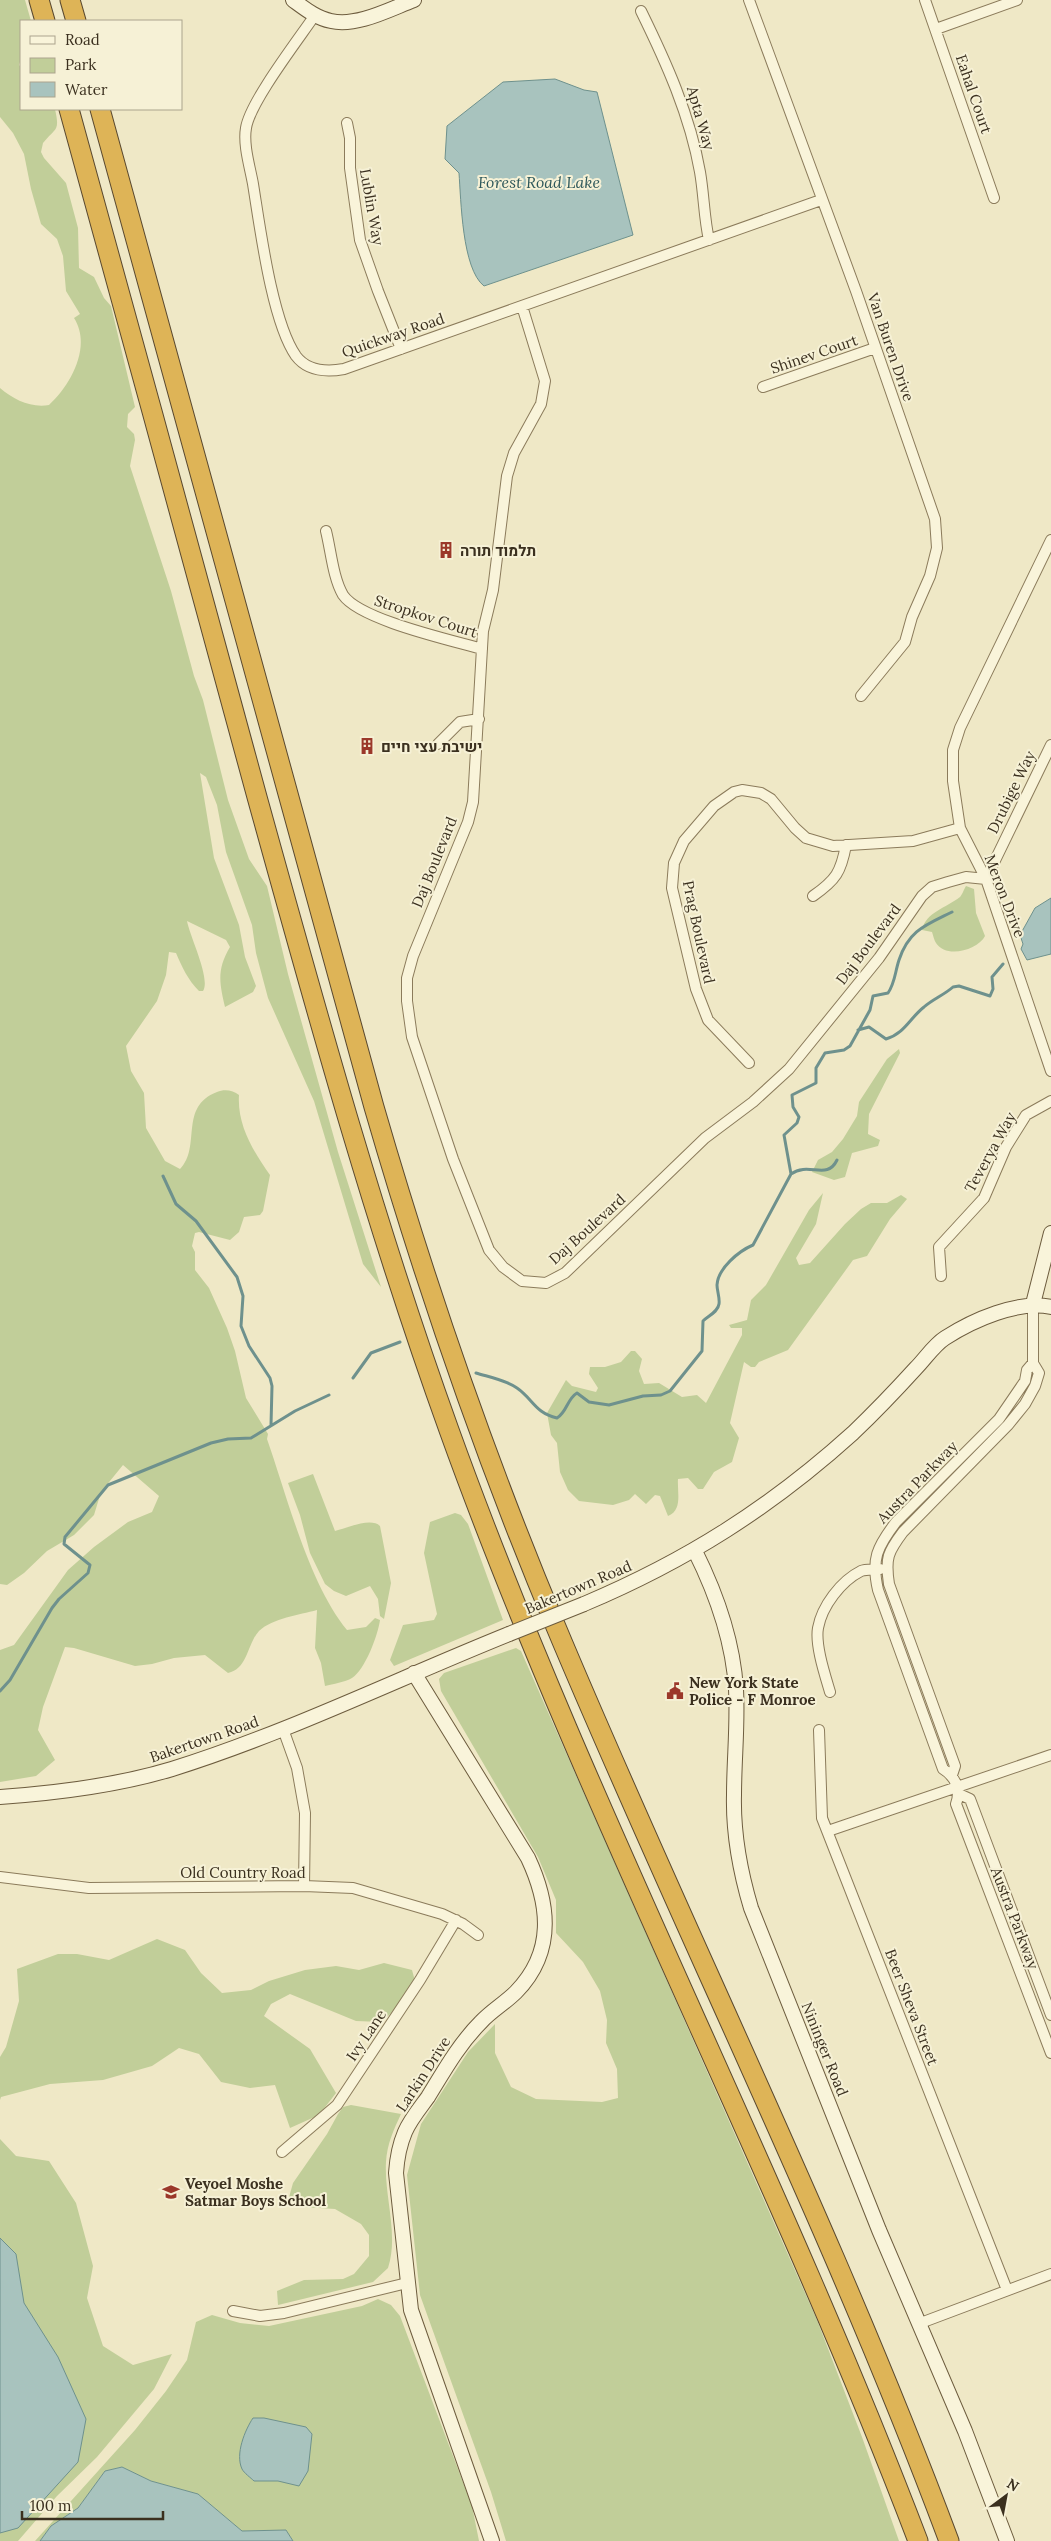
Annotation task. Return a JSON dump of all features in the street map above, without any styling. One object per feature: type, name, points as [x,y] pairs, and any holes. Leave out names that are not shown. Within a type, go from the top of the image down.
[{"type":"highway","points":[[39,0],[45,20]]},
{"type":"highway","points":[[70,0],[76,20]]},
{"type":"highway","points":[[69,110],[326,1045],[382,1234],[432,1382],[524,1626],[830,2324],[918,2541]]},
{"type":"highway","points":[[100,110],[374,1107],[418,1253],[466,1391],[556,1628],[861,2322],[949,2541]]},
{"type":"street","points":[[293,0],[315,15],[330,21],[354,20],[414,0]]},
{"type":"street","name":"Van Buren Drive","points":[[749,0],[933,511],[937,548],[930,576],[912,617],[904,642],[861,696]]},
{"type":"street","name":"Eahal Court","points":[[925,0],[994,198]]},
{"type":"street","points":[[936,29],[1017,0]]},
{"type":"street","name":"Apta Way","points":[[641,11],[672,73],[693,140],[700,172],[709,240]]},
{"type":"street","name":"Quickway Road","points":[[315,15],[259,98],[245,129],[246,146],[264,246],[278,309],[288,341],[296,357],[305,365],[316,370],[344,369],[821,200]]},
{"type":"street","name":"Lublin Way","points":[[347,123],[350,138],[350,168],[360,240],[401,349]]},
{"type":"street","name":"Daj Boulevard","points":[[522,306],[545,381],[545,390],[541,404],[514,453],[506,476],[493,590],[483,631],[473,802],[468,822],[413,956],[408,978],[407,1001],[412,1037],[473,1212],[489,1250],[503,1267],[522,1281],[546,1282],[565,1273],[705,1138],[753,1102],[789,1069],[879,958],[922,896],[932,888],[966,877],[986,879]]},
{"type":"street","name":"Shinev Court","points":[[763,387],[875,348]]},
{"type":"street","name":"Stropkov Court","points":[[326,531],[343,595],[355,607],[372,616],[482,649]]},
{"type":"street","name":"Meron Drive","points":[[1051,540],[960,728],[953,750],[953,781],[960,828],[986,879],[1051,1071]]},
{"type":"street","points":[[438,744],[460,722],[478,719]]},
{"type":"street","name":"Drubige Way","points":[[986,879],[1051,745]]},
{"type":"street","name":"Prag Boulevard","points":[[749,1063],[708,1020],[696,989],[672,888],[672,875],[678,852],[695,827],[722,798],[742,790],[761,793],[772,799],[794,828],[806,838],[834,846],[913,841],[960,828]]},
{"type":"street","points":[[814,896],[831,884],[837,876],[846,845]]},
{"type":"street","name":"Teverya Way","points":[[941,1276],[939,1247],[984,1198],[1006,1147],[1026,1115],[1051,1101]]},
{"type":"street","points":[[1051,1233],[1033,1304],[1051,1306]]},
{"type":"street","name":"Austra Parkway","points":[[952,1775],[955,1766],[889,1584],[886,1560],[891,1548],[903,1532],[1008,1425],[1025,1404],[1035,1386],[1039,1373],[1033,1363],[1033,1304]]},
{"type":"street","name":"Bakertown Road","points":[[0,1797],[98,1786],[171,1769],[283,1729],[584,1604],[649,1575],[695,1551],[781,1492],[835,1449],[877,1410],[943,1339],[978,1320],[1033,1304]]},
{"type":"street","name":"Austra Parkway","points":[[1033,1363],[1026,1370],[1025,1381],[999,1420],[896,1522],[883,1539],[874,1570],[878,1590],[943,1769],[952,1775],[958,1790],[956,1804],[1051,2053]]},
{"type":"street","name":"Nininger Road","points":[[695,1551],[719,1608],[734,1671],[737,1707],[734,1818],[738,1856],[745,1889],[765,1945],[918,2324],[965,2431],[1007,2541]]},
{"type":"street","points":[[830,1692],[823,1668],[818,1630],[824,1608],[839,1589],[862,1571],[886,1569]]},
{"type":"street","name":"Larkin Drive","points":[[414,1673],[528,1858],[540,1884],[545,1906],[546,1924],[542,1946],[534,1968],[518,1990],[482,2020],[467,2037],[405,2131],[398,2153],[396,2173],[411,2310],[492,2541]]},
{"type":"street","points":[[283,1729],[297,1768],[305,1813],[304,1886]]},
{"type":"street","name":"Beer Sheva Street","points":[[819,1730],[822,1818],[1007,2290]]},
{"type":"street","points":[[828,1832],[958,1790],[1051,1755]]},
{"type":"street","name":"Austra Parkway","points":[[958,1790],[970,1799],[1051,2015]]},
{"type":"street","name":"Old Country Road","points":[[0,1877],[89,1888],[304,1886],[360,1889],[456,1920],[478,1935]]},
{"type":"street","name":"Ivy Lane","points":[[282,2152],[326,2117],[337,2104],[425,1973],[456,1920]]},
{"type":"street","points":[[918,2324],[1051,2274]]},
{"type":"street","points":[[233,2311],[260,2316],[284,2313],[407,2283]]},
{"type":"green space","points":[[0,0],[25,0],[31,20],[20,20],[20,110],[55,110],[56,129],[43,143],[41,152],[66,183],[78,228],[79,268],[94,277],[104,298],[111,306],[135,407],[128,414],[127,427],[134,434],[135,440],[130,466],[171,591],[194,676],[203,700],[228,800],[249,859],[267,886],[288,974],[338,1152],[381,1287],[363,1264],[314,1101],[268,998],[256,953],[252,925],[226,852],[217,805],[206,777],[200,773],[214,858],[239,925],[245,957],[256,986],[253,992],[225,1007],[220,976],[223,962],[230,947],[226,940],[187,921],[202,968],[205,985],[203,991],[199,991],[192,982],[176,953],[169,952],[166,975],[157,1001],[126,1046],[131,1071],[144,1093],[146,1128],[165,1161],[180,1169],[190,1150],[194,1117],[198,1107],[205,1099],[220,1091],[231,1091],[239,1095],[243,1127],[252,1147],[270,1175],[263,1211],[260,1215],[244,1217],[239,1232],[230,1240],[199,1232],[195,1233],[192,1246],[195,1252],[195,1270],[209,1288],[227,1328],[235,1351],[246,1398],[268,1434],[267,1439],[300,1539],[321,1589],[333,1611],[347,1630],[366,1627],[375,1618],[380,1620],[379,1626],[370,1652],[357,1674],[346,1681],[325,1686],[321,1663],[315,1648],[317,1610],[271,1623],[259,1631],[240,1667],[228,1673],[205,1655],[174,1658],[135,1666],[65,1647],[43,1707],[38,1730],[55,1760],[36,1776],[0,1782],[0,1650],[14,1645],[68,1570],[94,1547],[128,1522],[152,1512],[159,1496],[123,1465],[101,1492],[94,1515],[74,1535],[47,1551],[24,1573],[7,1585],[0,1584],[0,388],[23,402],[42,406],[49,405],[65,387],[71,376],[80,353],[81,341],[79,329],[74,318],[80,314],[66,291],[63,256],[57,239],[41,224],[24,154],[13,133],[0,117]]},
{"type":"green space","points":[[966,886],[974,889],[976,913],[985,936],[969,949],[954,952],[947,951],[936,943],[932,932],[922,930],[924,924],[932,915],[960,897]]},
{"type":"green space","points":[[899,1049],[900,1053],[869,1114],[868,1134],[880,1140],[878,1146],[852,1153],[845,1177],[834,1180],[812,1172],[818,1160],[832,1152],[843,1139],[857,1116],[859,1102],[887,1059]]},
{"type":"green space","points":[[823,1193],[816,1224],[796,1258],[799,1265],[810,1263],[861,1209],[871,1203],[887,1203],[901,1195],[907,1199],[890,1219],[867,1256],[853,1260],[788,1350],[759,1362],[755,1367],[751,1367],[744,1362],[730,1423],[739,1438],[732,1462],[714,1472],[703,1489],[698,1489],[688,1478],[678,1479],[676,1510],[668,1516],[660,1496],[655,1495],[646,1504],[635,1494],[629,1500],[613,1505],[579,1501],[568,1490],[560,1472],[557,1443],[551,1435],[547,1413],[566,1380],[572,1386],[596,1392],[598,1388],[589,1374],[590,1367],[605,1367],[621,1362],[631,1351],[635,1351],[642,1359],[639,1371],[644,1384],[659,1383],[682,1397],[697,1395],[706,1403],[742,1335],[742,1328],[731,1328],[729,1325],[747,1320],[751,1300],[766,1285],[809,1210]]},
{"type":"green space","points":[[313,1474],[335,1531],[365,1523],[380,1526],[391,1583],[384,1619],[380,1616],[378,1599],[370,1586],[346,1596],[334,1591],[325,1584],[310,1553],[300,1515],[288,1483]]},
{"type":"green space","points":[[455,1513],[461,1515],[468,1524],[503,1620],[394,1666],[390,1660],[403,1625],[434,1620],[437,1614],[424,1553],[430,1522]]},
{"type":"green space","points":[[516,1648],[521,1651],[817,2320],[899,2541],[506,2541],[491,2492],[420,2295],[407,2175],[421,2124],[468,2052],[495,2024],[495,2053],[511,2087],[536,2099],[602,2102],[618,2098],[617,2069],[606,2043],[607,2020],[600,1991],[583,1962],[556,1933],[556,1900],[538,1857],[441,1691],[439,1679],[444,1673]]},
{"type":"green space","points":[[157,1939],[185,1950],[201,1973],[222,1993],[251,1990],[269,1981],[305,1970],[336,1966],[359,1970],[384,1963],[412,1970],[415,1981],[396,2009],[381,2022],[356,2021],[290,1994],[271,2004],[264,2016],[310,2049],[336,2093],[319,2115],[290,2128],[275,2085],[250,2088],[221,2082],[199,2054],[179,2048],[152,2066],[103,2080],[50,2084],[1,2097],[0,2100],[0,2057],[6,2047],[19,2001],[17,1969],[58,1954],[77,1954],[109,1960]]},
{"type":"green space","points":[[351,2105],[401,2114],[389,2143],[386,2162],[392,2229],[391,2255],[388,2268],[373,2282],[278,2305],[277,2291],[304,2280],[343,2279],[354,2274],[369,2256],[369,2235],[361,2224],[335,2209],[302,2207],[288,2201],[293,2183],[327,2134],[338,2114],[343,2107]]},
{"type":"green space","points":[[0,2139],[16,2156],[49,2161],[76,2203],[93,2266],[87,2298],[103,2346],[133,2365],[172,2354],[154,2389],[97,2457],[57,2496],[18,2541],[0,2541]]},
{"type":"green space","points":[[378,2299],[391,2305],[400,2316],[472,2506],[479,2541],[293,2541],[286,2530],[242,2531],[198,2494],[151,2481],[122,2467],[105,2471],[78,2508],[51,2526],[40,2541],[35,2541],[135,2430],[166,2391],[187,2360],[196,2322],[212,2315],[240,2323],[269,2326],[362,2306]]},
{"type":"water","name":"Forest Road Lake","points":[[555,79],[584,90],[597,92],[633,235],[484,286],[471,265],[467,250],[459,173],[445,159],[447,126],[503,82]]},
{"type":"water","points":[[1051,898],[1051,954],[1027,960],[1021,949],[1023,944],[1020,935],[1035,908]]},
{"type":"water","points":[[0,2238],[16,2254],[24,2303],[58,2357],[86,2419],[78,2462],[18,2528],[0,2533]]},
{"type":"water","points":[[253,2418],[264,2418],[306,2427],[312,2434],[308,2471],[299,2486],[278,2481],[254,2481],[243,2471],[240,2463],[240,2449],[244,2435]]},
{"type":"water","points":[[122,2467],[151,2481],[198,2494],[242,2531],[286,2530],[293,2541],[40,2541],[51,2526],[78,2508],[105,2471]]},
{"type":"waterway","points":[[476,1373],[513,1385],[544,1413],[557,1418],[577,1393],[589,1402],[609,1405],[643,1396],[661,1395],[670,1391],[702,1351],[703,1321],[715,1312],[718,1307],[717,1285],[721,1272],[730,1261],[753,1245],[791,1174],[784,1135],[797,1123],[799,1117],[793,1107],[792,1095],[816,1083],[816,1068],[825,1053],[844,1050],[850,1046],[870,1010],[873,996],[888,993],[894,981],[903,950],[913,935],[926,925],[952,912]]},
{"type":"waterway","points":[[858,1030],[869,1027],[886,1039],[892,1037],[902,1030],[927,1004],[953,987],[959,986],[990,996],[993,989],[992,977],[1003,964]]},
{"type":"waterway","points":[[791,1174],[804,1169],[828,1169],[837,1160]]},
{"type":"waterway","points":[[163,1176],[176,1204],[196,1221],[237,1277],[243,1296],[241,1326],[249,1346],[270,1378],[272,1386],[271,1425]]},
{"type":"waterway","points":[[353,1378],[371,1353],[400,1342]]},
{"type":"waterway","points":[[0,1691],[10,1680],[52,1608],[59,1599],[88,1573],[90,1565],[64,1544],[65,1537],[108,1485],[211,1443],[228,1439],[251,1438],[295,1411],[329,1395]]},
{"type":"place","name":"תלמוד תורה","points":[[446,550]]},
{"type":"place","name":"ישיבת עצי חיים","points":[[367,746]]},
{"type":"place","name":"New York State Police - F Monroe","points":[[675,1691]]},
{"type":"place","name":"Veyoel Moshe Satmar Boys School","points":[[171,2192]]}]
